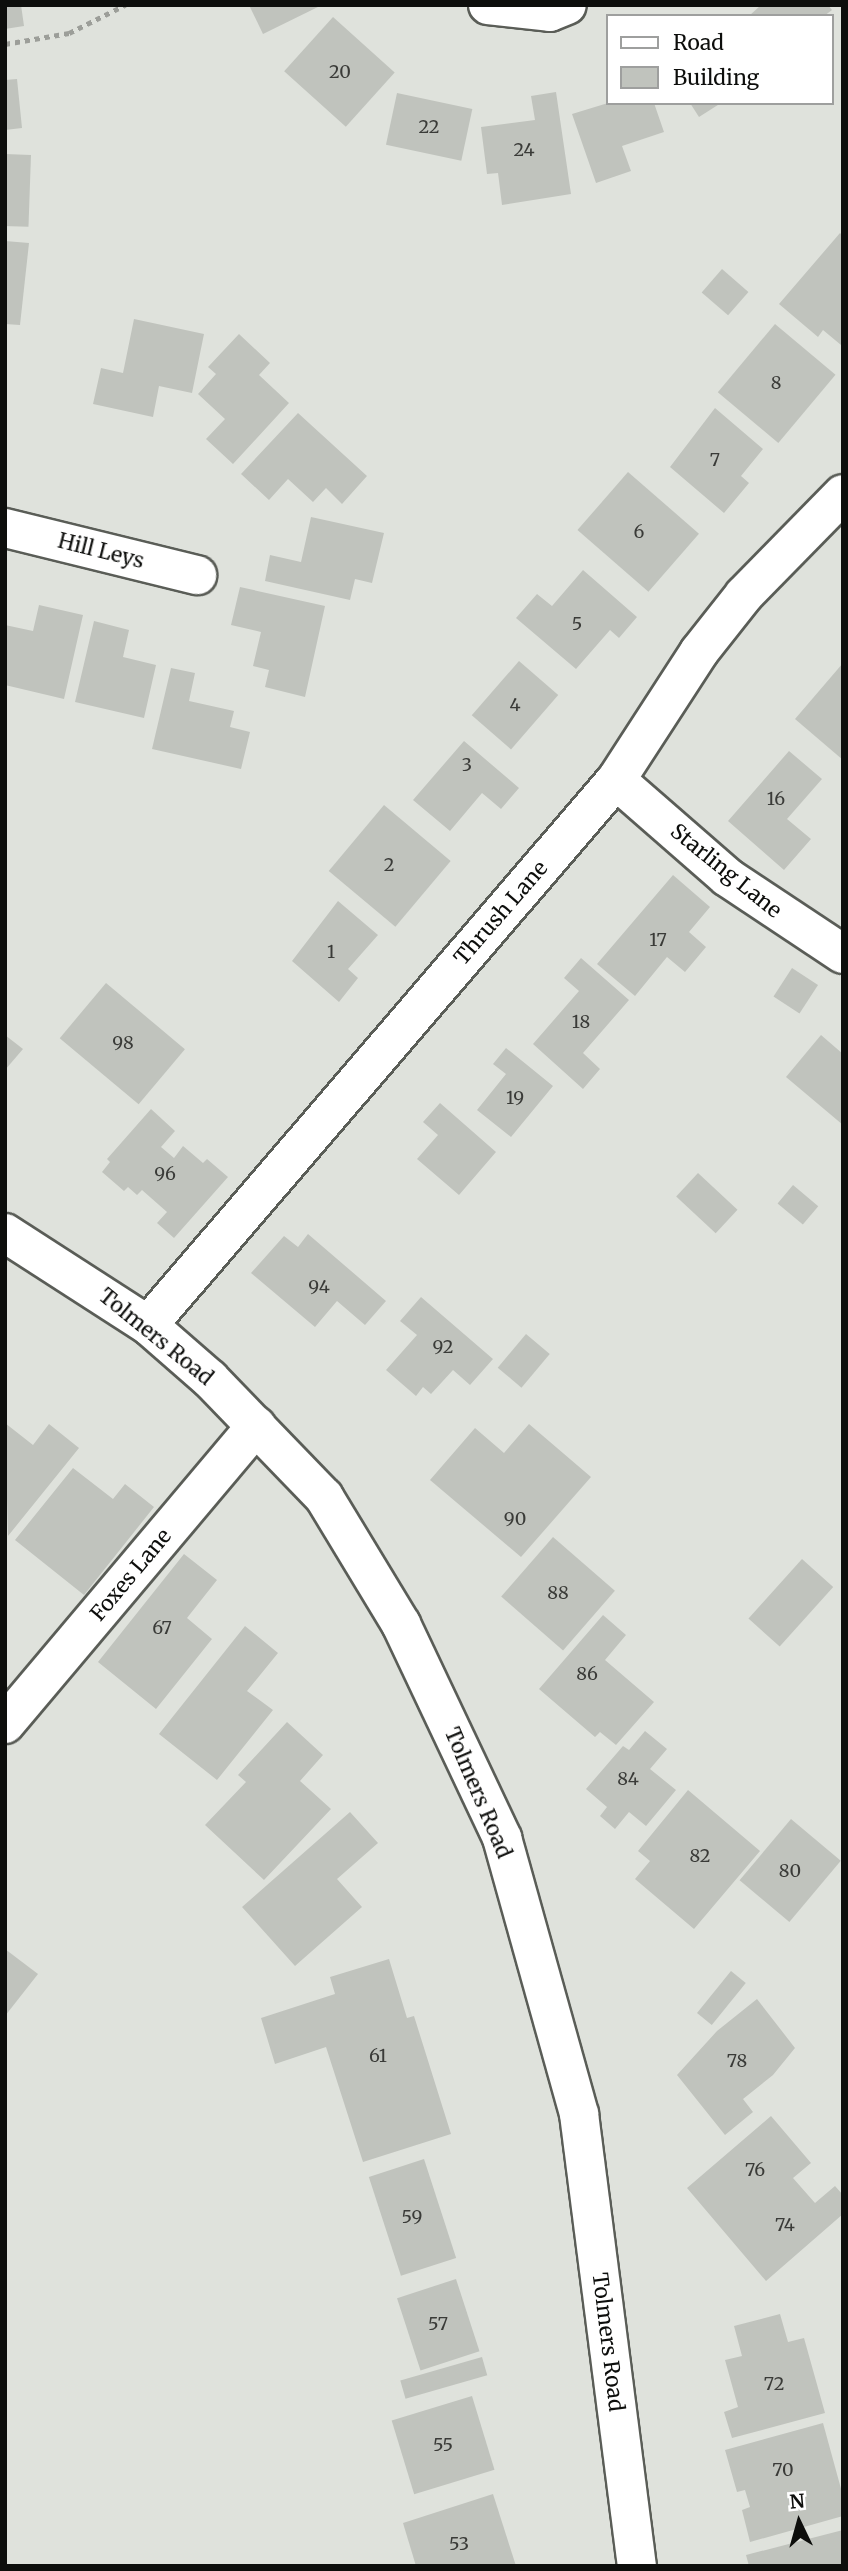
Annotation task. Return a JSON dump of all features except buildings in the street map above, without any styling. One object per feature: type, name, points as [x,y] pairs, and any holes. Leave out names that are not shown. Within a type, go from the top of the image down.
[{"type":"street","points":[[488,5],[550,12],[567,5]]},
{"type":"street","name":"Thrush Lane","points":[[148,1325],[617,780],[699,652],[744,595],[843,494]]},
{"type":"street","name":"Hill Leys","points":[[5,528],[197,575]]},
{"type":"street","name":"Starling Lane","points":[[617,780],[727,877],[843,954]]},
{"type":"street","name":"Tolmers Road","points":[[5,1233],[148,1325],[256,1426],[324,1497],[401,1624],[502,1838],[579,2114],[636,2566]]},
{"type":"street","name":"Foxes Lane","points":[[5,1724],[256,1426]]},
{"type":"path","points":[[5,44],[69,33],[125,5]]}]
